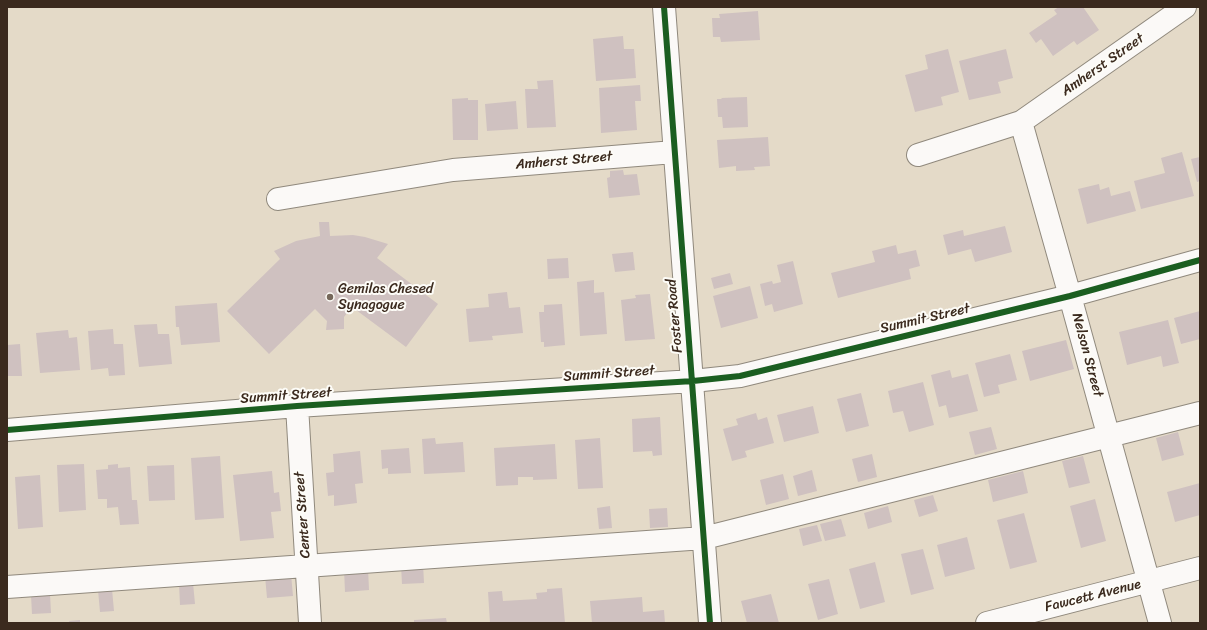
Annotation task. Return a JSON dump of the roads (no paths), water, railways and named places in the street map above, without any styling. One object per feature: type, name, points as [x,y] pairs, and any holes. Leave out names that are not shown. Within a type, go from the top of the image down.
[{"type":"street","name":"Foster Road","points":[[664,7],[710,623]]},
{"type":"street","name":"Amherst Street","points":[[1021,122],[1185,7]]},
{"type":"street","points":[[918,155],[1021,122]]},
{"type":"street","name":"Nelson Street","points":[[1021,122],[1160,623]]},
{"type":"street","name":"Amherst Street","points":[[278,199],[453,170],[674,152]]},
{"type":"street","name":"Summit Street","points":[[7,430],[296,406],[692,381],[740,376],[1070,296],[1200,260]]},
{"type":"street","name":"Center Street","points":[[296,406],[310,623]]},
{"type":"street","points":[[7,587],[704,538],[1200,413]]},
{"type":"street","name":"Fawcett Avenue","points":[[987,623],[1200,568]]},
{"type":"place","name":"Gemilas Chesed Synagogue","points":[[330,297]]}]
